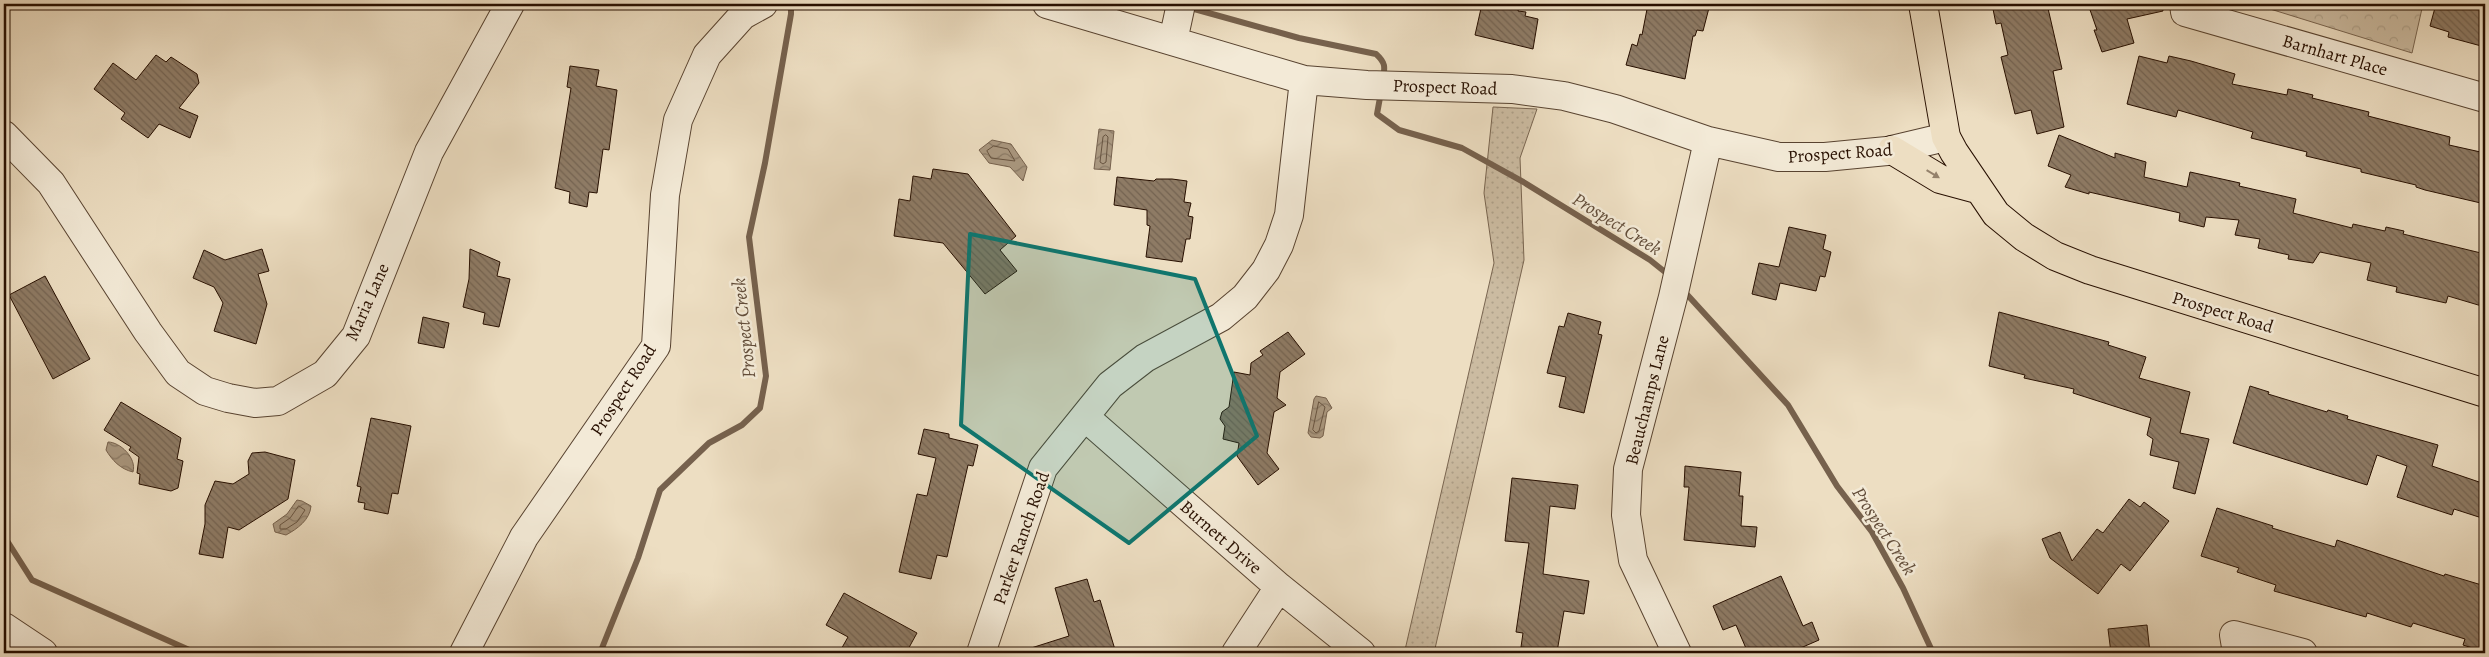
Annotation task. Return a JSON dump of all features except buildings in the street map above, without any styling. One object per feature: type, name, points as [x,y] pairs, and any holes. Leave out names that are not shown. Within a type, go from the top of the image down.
[{"type":"main road","points":[[1923,4],[1946,137]]},
{"type":"main road","name":"Prospect Road","points":[[1946,137],[1977,188],[1996,214],[2024,237],[2055,256],[2090,270],[2485,393]]},
{"type":"main road","points":[[1892,150],[1940,179],[1977,188]]},
{"type":"street","name":"Maria Lane","points":[[4,135],[52,183],[148,332],[178,373],[205,391],[228,398],[255,403],[278,401],[325,374],[356,336],[429,152],[510,4]]},
{"type":"street","name":"Prospect Road","points":[[1047,4],[1304,80],[1367,86],[1406,85],[1512,89],[1564,96],[1615,108],[1708,141],[1779,158],[1825,157],[1892,150],[1946,137]]},
{"type":"street","name":"Prospect Road","points":[[464,653],[524,537],[656,346],[665,195],[678,120],[707,55],[747,8]]},
{"type":"street","name":"Barnhart Place","points":[[2185,8],[2485,98]]},
{"type":"street","points":[[1173,41],[1179,9]]},
{"type":"street","name":"Parker Ranch Road","points":[[981,653],[1043,468],[1110,385],[1145,358],[1221,317],[1245,297],[1266,270],[1279,245],[1289,215],[1304,80]]},
{"type":"street","name":"Beauchamps Lane","points":[[1677,653],[1633,560],[1626,515],[1628,469],[1673,297],[1708,141]]},
{"type":"street","name":"Burnett Drive","points":[[1085,417],[1279,587],[1361,653]]},
{"type":"street","points":[[1236,653],[1279,587]]},
{"type":"street","points":[[4,627],[43,653]]},
{"type":"street","points":[[2235,644],[2303,653]]},
{"type":"highlighted area","points":[[970,234],[1195,279],[1257,436],[1129,543],[961,425]]},
{"type":"green space","points":[[2254,4],[2423,4],[2412,53]]},
{"type":"green space","points":[[1493,107],[1537,109],[1520,158],[1524,260],[1434,653],[1416,653],[1405,650],[1494,263],[1484,193]]},
{"type":"water","points":[[1099,129],[1114,131],[1110,170],[1094,169]]},
{"type":"water","points":[[992,140],[1011,144],[1027,167],[1023,181],[1010,167],[989,163],[979,150]]},
{"type":"water","points":[[1316,396],[1326,398],[1332,408],[1327,412],[1323,436],[1320,438],[1311,437],[1308,433]]},
{"type":"water","points":[[108,442],[118,445],[130,456],[134,467],[133,472],[117,464],[111,457],[106,450]]},
{"type":"water","points":[[297,500],[311,506],[306,520],[286,535],[275,532],[273,524],[287,514]]},
{"type":"waterway","name":"Prospect Creek","points":[[600,653],[638,558],[660,490],[709,443],[742,425],[760,408],[766,376],[749,237],[765,163],[791,14],[791,4]]},
{"type":"waterway","name":"Prospect Creek","points":[[1187,7],[1299,38],[1376,54],[1382,60],[1384,66],[1383,80]]},
{"type":"waterway","name":"Prospect Creek","points":[[1381,92],[1377,114],[1399,130],[1462,148],[1525,183],[1650,260],[1670,276]]},
{"type":"waterway","name":"Prospect Creek","points":[[1682,289],[1788,405],[1837,486],[1872,532],[1903,588],[1933,653]]},
{"type":"waterway","points":[[4,536],[32,580],[196,653]]}]
